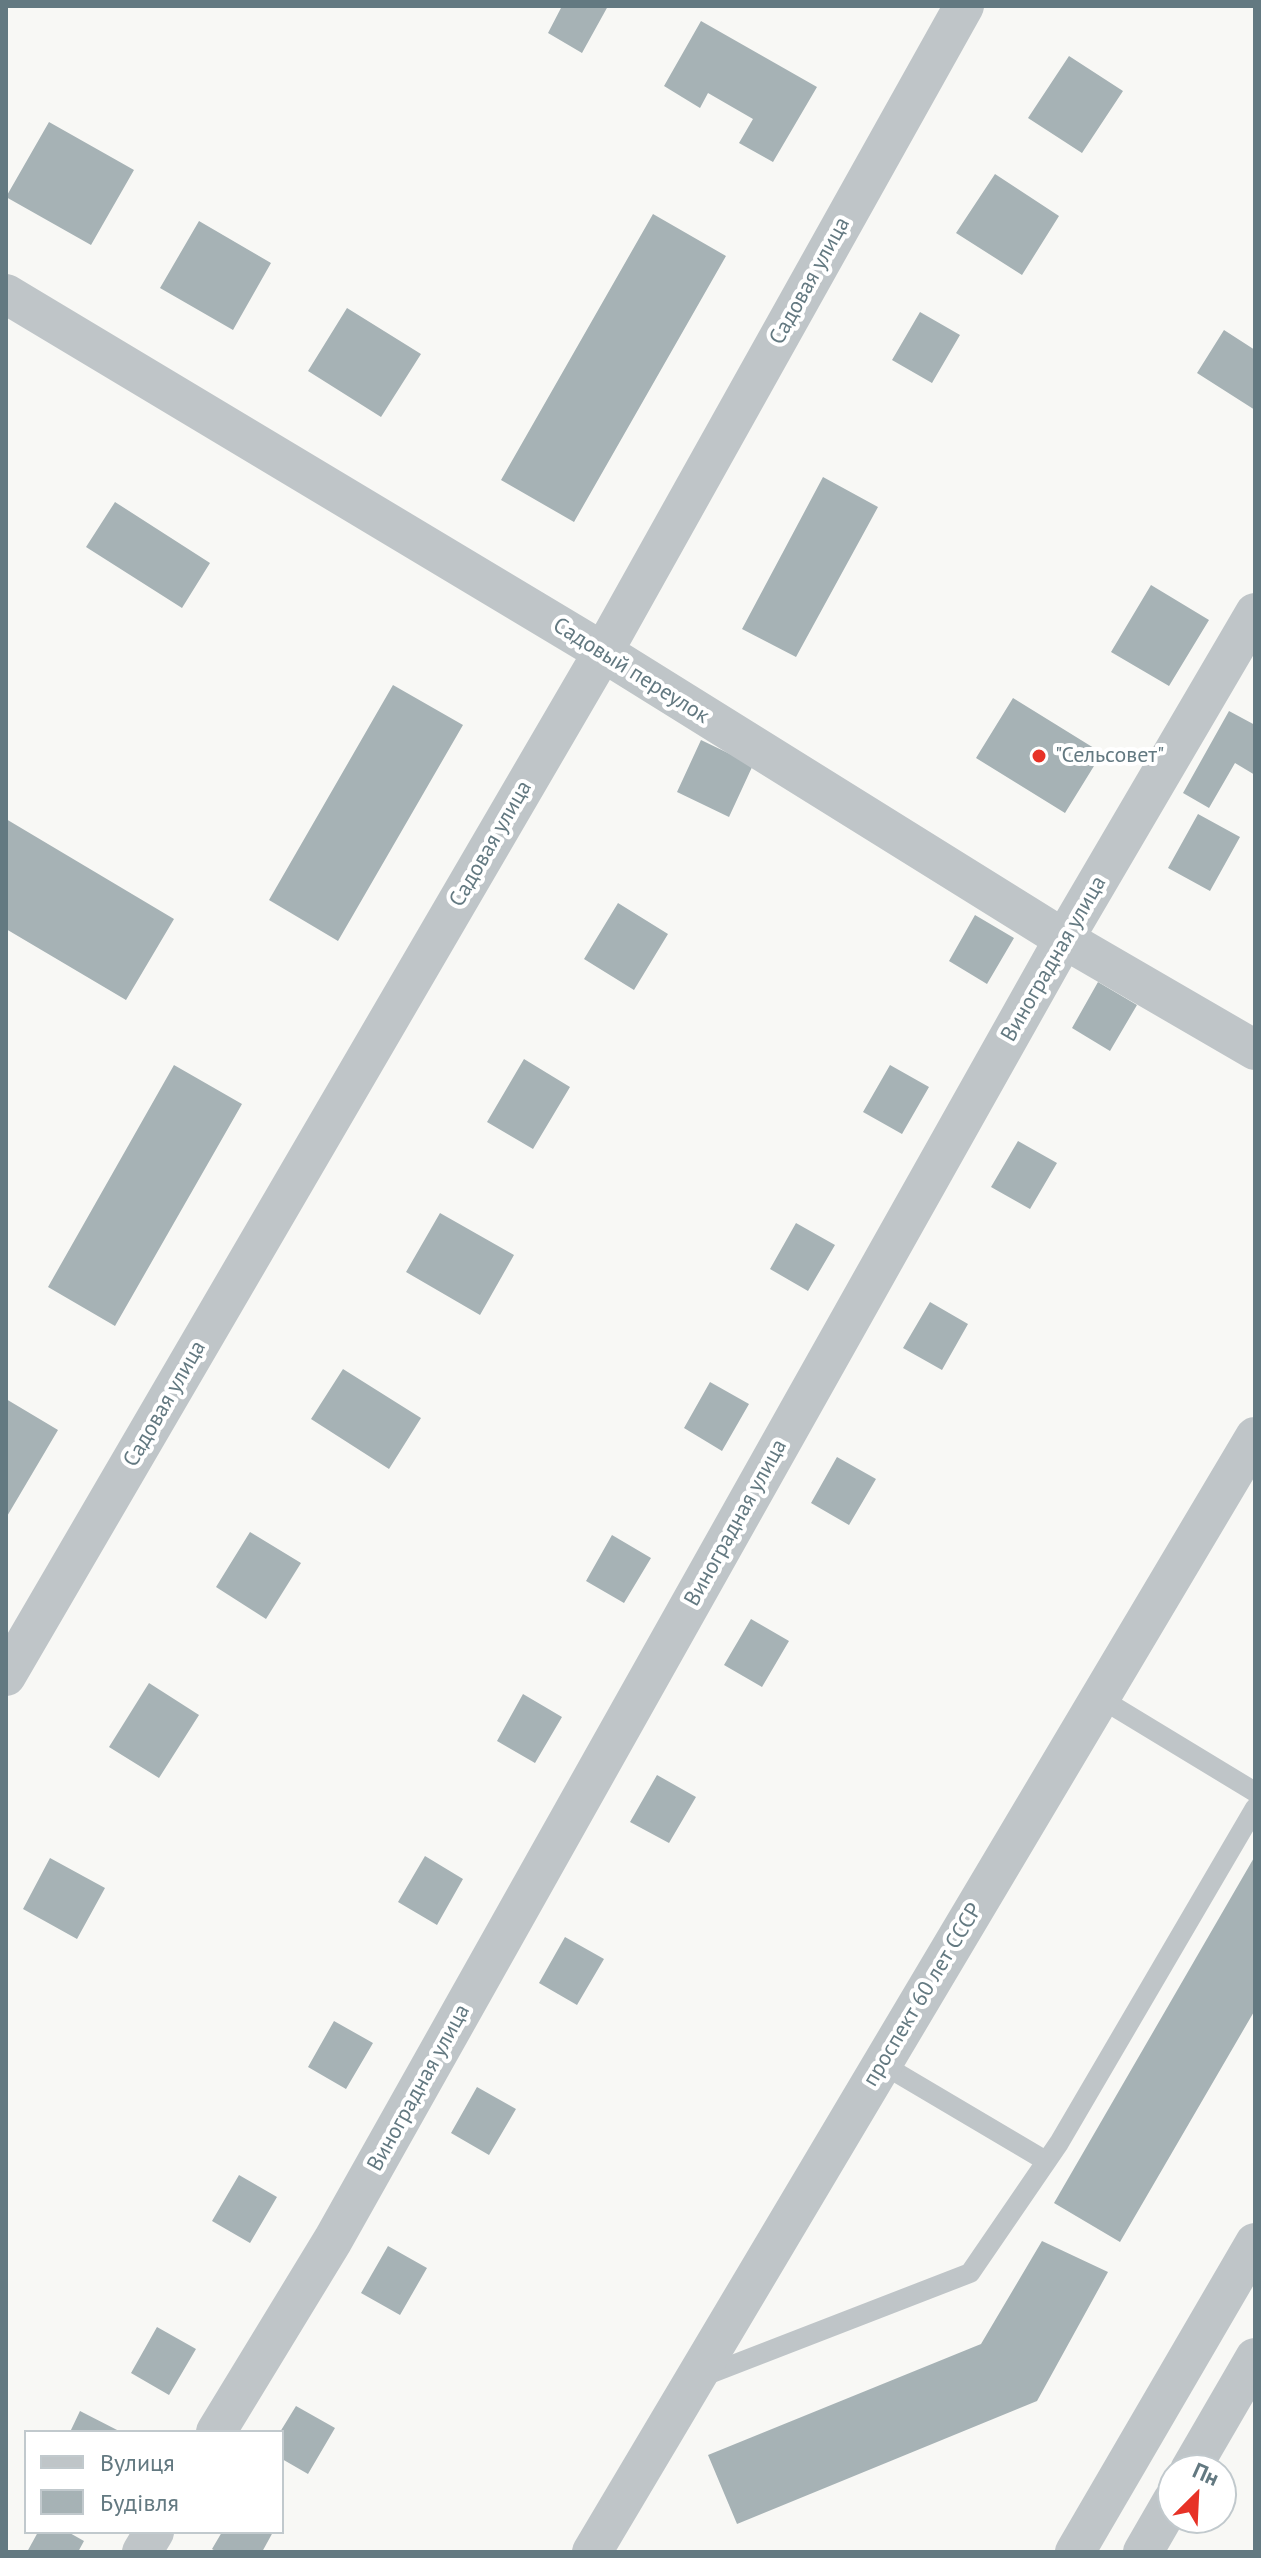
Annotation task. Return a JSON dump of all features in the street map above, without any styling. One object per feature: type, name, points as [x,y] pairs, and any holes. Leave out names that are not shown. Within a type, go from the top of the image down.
[{"type":"street","name":"Садовая улица","points":[[6,1676],[603,652],[964,6]]},
{"type":"street","name":"Садовый переулок","points":[[6,294],[603,652],[1064,939],[1255,1050]]},
{"type":"street","name":"Виноградная улица","points":[[217,2430],[333,2240],[1064,939],[1255,613]]},
{"type":"street","name":"проспект 60 лет СССР","points":[[592,2552],[1255,1437]]},
{"type":"street","points":[[1075,2552],[1255,2243]]},
{"type":"street","points":[[1199,2454],[1255,2358]]},
{"type":"street","points":[[1143,2552],[1157,2528]]},
{"type":"street","points":[[142,2552],[153,2534]]},
{"type":"lane","points":[[1100,1698],[1255,1792]]},
{"type":"lane","points":[[695,2379],[970,2273],[1046,2161],[1255,1808]]},
{"type":"lane","points":[[882,2064],[1046,2161]]},
{"type":"building","points":[[562,6],[608,6],[582,53],[548,33]]},
{"type":"building","points":[[701,21],[817,87],[773,162],[739,143],[753,119],[708,93],[700,108],[664,86]]},
{"type":"building","points":[[1069,56],[1123,91],[1082,153],[1028,118]]},
{"type":"building","points":[[49,122],[134,170],[91,245],[6,197]]},
{"type":"building","points":[[995,174],[1059,216],[1022,275],[956,233]]},
{"type":"building","points":[[653,214],[726,256],[574,522],[501,480]]},
{"type":"building","points":[[199,221],[271,263],[233,330],[160,288]]},
{"type":"building","points":[[347,308],[421,354],[381,417],[308,371]]},
{"type":"building","points":[[920,312],[960,335],[932,383],[892,360]]},
{"type":"building","points":[[1224,330],[1255,350],[1255,410],[1197,373]]},
{"type":"building","points":[[823,477],[878,507],[796,657],[742,629]]},
{"type":"building","points":[[115,502],[210,563],[182,608],[86,547]]},
{"type":"building","points":[[1151,585],[1209,620],[1169,686],[1111,652]]},
{"type":"building","points":[[393,685],[463,725],[338,941],[269,900]]},
{"type":"building","name":"\"Сельсовет\"","points":[[1013,698],[1102,753],[1065,813],[976,758]]},
{"type":"building","points":[[1229,711],[1255,725],[1255,775],[1235,763],[1209,808],[1183,793]]},
{"type":"building","points":[[701,740],[753,765],[729,817],[677,792]]},
{"type":"building","points":[[1198,814],[1240,837],[1210,891],[1168,868]]},
{"type":"building","points":[[6,819],[174,919],[126,1000],[6,929]]},
{"type":"building","points":[[618,903],[668,934],[634,990],[584,959]]},
{"type":"building","points":[[975,915],[1014,938],[987,984],[949,961]]},
{"type":"building","points":[[1098,982],[1137,1005],[1110,1051],[1072,1028]]},
{"type":"building","points":[[524,1059],[570,1087],[533,1149],[487,1122]]},
{"type":"building","points":[[174,1065],[242,1104],[115,1326],[48,1287]]},
{"type":"building","points":[[890,1065],[929,1087],[902,1134],[863,1112]]},
{"type":"building","points":[[1018,1141],[1057,1163],[1030,1209],[991,1187]]},
{"type":"building","points":[[440,1213],[514,1255],[480,1315],[406,1272]]},
{"type":"building","points":[[796,1223],[835,1245],[808,1291],[770,1269]]},
{"type":"building","points":[[930,1302],[968,1324],[942,1370],[903,1348]]},
{"type":"building","points":[[343,1369],[421,1418],[389,1469],[311,1419]]},
{"type":"building","points":[[710,1382],[749,1404],[722,1451],[684,1428]]},
{"type":"building","points":[[6,1399],[58,1430],[6,1518]]},
{"type":"building","points":[[837,1457],[876,1479],[849,1525],[811,1503]]},
{"type":"building","points":[[250,1532],[301,1563],[266,1619],[216,1587]]},
{"type":"building","points":[[612,1535],[651,1558],[624,1603],[586,1581]]},
{"type":"building","points":[[751,1619],[789,1641],[762,1687],[724,1665]]},
{"type":"building","points":[[149,1683],[199,1715],[159,1778],[109,1747]]},
{"type":"building","points":[[523,1694],[562,1717],[535,1763],[497,1741]]},
{"type":"building","points":[[657,1775],[696,1797],[669,1843],[630,1822]]},
{"type":"building","points":[[425,1856],[463,1879],[437,1925],[398,1902]]},
{"type":"building","points":[[1255,1856],[1255,2010],[1120,2242],[1054,2203]]},
{"type":"building","points":[[50,1858],[105,1888],[77,1939],[23,1909]]},
{"type":"building","points":[[565,1937],[604,1959],[577,2005],[539,1983]]},
{"type":"building","points":[[334,2021],[373,2043],[346,2089],[308,2067]]},
{"type":"building","points":[[477,2087],[516,2109],[489,2155],[451,2133]]},
{"type":"building","points":[[239,2175],[277,2197],[250,2243],[212,2221]]},
{"type":"building","points":[[1042,2241],[1108,2272],[1037,2401],[737,2524],[708,2455],[981,2344]]},
{"type":"building","points":[[388,2246],[427,2268],[400,2315],[361,2293]]},
{"type":"building","points":[[157,2327],[196,2349],[169,2395],[131,2373]]},
{"type":"building","points":[[296,2406],[335,2428],[308,2474],[284,2460],[284,2430],[281,2430]]},
{"type":"building","points":[[80,2411],[117,2430],[71,2430]]},
{"type":"building","points":[[37,2534],[72,2534],[84,2541],[78,2552],[27,2552]]},
{"type":"building","points":[[221,2534],[272,2534],[262,2552],[217,2552],[212,2549]]},
{"type":"place","name":"\"Сельсовет\"","points":[[1039,756]]}]
